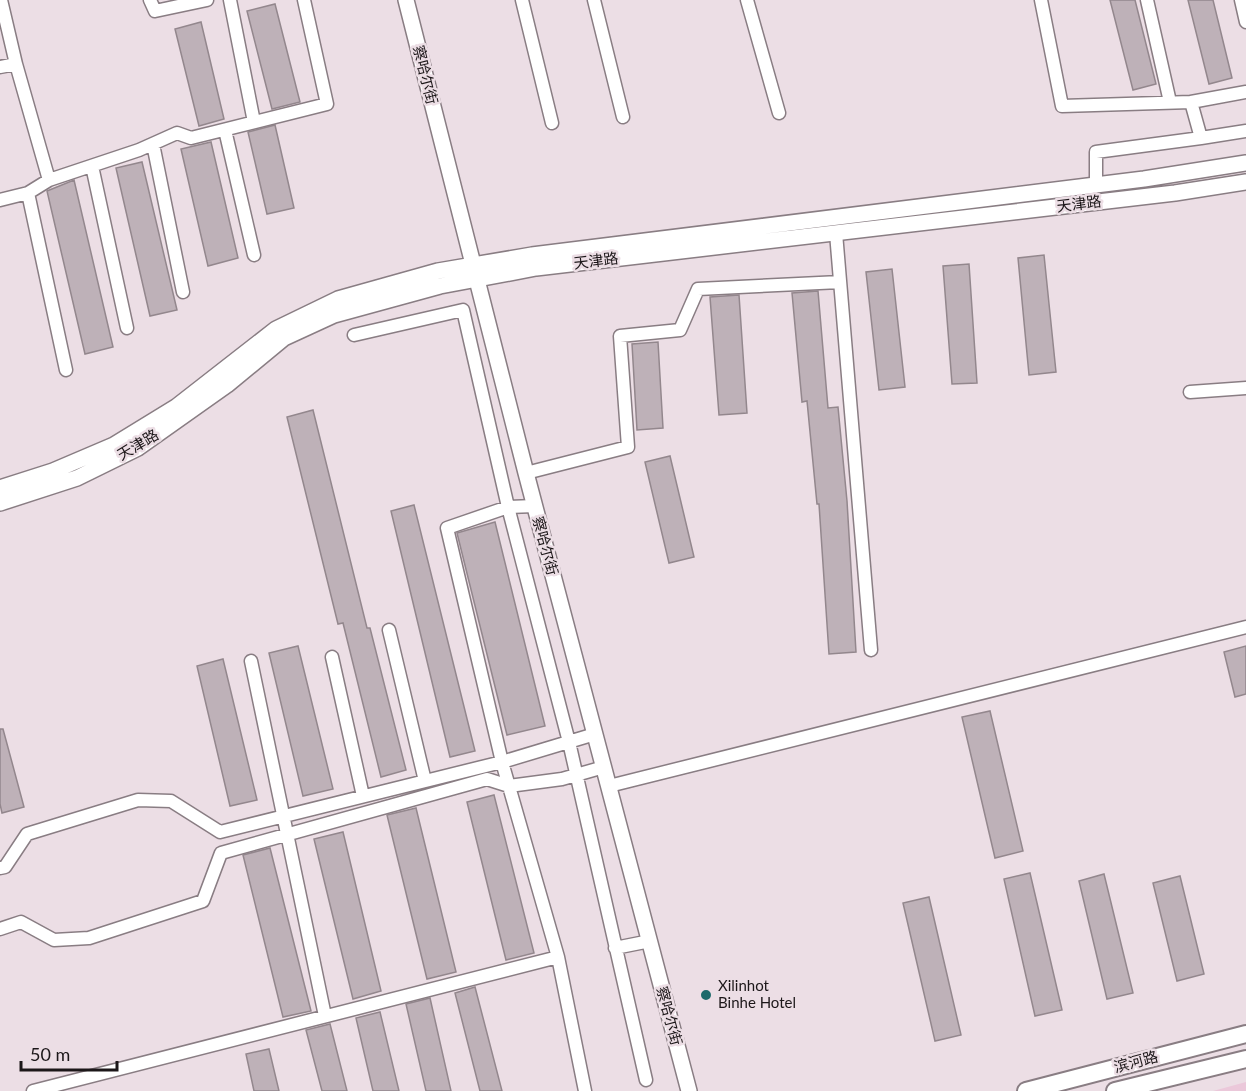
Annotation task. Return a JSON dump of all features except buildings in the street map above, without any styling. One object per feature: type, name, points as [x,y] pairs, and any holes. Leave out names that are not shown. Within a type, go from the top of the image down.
[{"type":"main road","name":"滨河路","points":[[1026,1091],[1246,1034]]},
{"type":"main road","name":"滨河路","points":[[1115,1091],[1246,1059]]},
{"type":"street","points":[[1,0],[16,64],[49,180]]},
{"type":"street","points":[[150,0],[155,11],[207,0]]},
{"type":"street","points":[[230,0],[255,122]]},
{"type":"street","points":[[0,200],[28,193],[49,180],[153,144],[177,133],[191,138],[327,104],[304,0]]},
{"type":"street","name":"察哈尔街","points":[[406,0],[534,506],[689,1091]]},
{"type":"street","points":[[522,0],[552,123]]},
{"type":"street","points":[[594,0],[623,117]]},
{"type":"street","points":[[747,0],[779,113]]},
{"type":"street","points":[[1041,0],[1062,106],[1191,102],[1246,92]]},
{"type":"street","points":[[1147,0],[1170,102]]},
{"type":"street","points":[[1241,0],[1246,22]]},
{"type":"street","points":[[0,67],[16,64]]},
{"type":"street","points":[[1191,102],[1201,138]]},
{"type":"street","points":[[225,130],[254,255]]},
{"type":"street","points":[[1096,185],[1096,152],[1246,131]]},
{"type":"street","points":[[153,144],[183,292]]},
{"type":"street","name":"天津路","points":[[0,503],[77,478],[138,448],[227,385],[284,338],[314,324],[334,315],[440,286],[532,255],[1096,185],[1246,163]]},
{"type":"street","points":[[92,166],[127,328]]},
{"type":"street","name":"天津路","points":[[0,488],[53,471],[114,445],[176,407],[276,329],[338,299],[438,271],[476,272],[536,268],[1175,193],[1246,182]]},
{"type":"street","points":[[28,193],[66,370]]},
{"type":"street","points":[[836,233],[871,650]]},
{"type":"street","points":[[526,473],[628,447],[620,336],[680,330],[698,289],[840,282]]},
{"type":"street","points":[[354,335],[463,310],[508,507],[569,742],[646,1080]]},
{"type":"street","points":[[1190,392],[1246,387]]},
{"type":"street","points":[[534,506],[508,507],[447,528],[502,762],[558,957],[585,1091]]},
{"type":"street","points":[[609,786],[1246,627]]},
{"type":"street","points":[[389,630],[425,781]]},
{"type":"street","points":[[332,657],[363,796]]},
{"type":"street","points":[[252,661],[325,1016]]},
{"type":"street","points":[[0,868],[5,867],[27,834],[138,800],[171,801],[220,831],[502,762],[595,734]]},
{"type":"street","points":[[0,929],[21,922],[54,940],[89,938],[203,901],[221,853],[487,779],[509,786],[562,779],[604,767]]},
{"type":"street","points":[[615,948],[650,941]]},
{"type":"street","points":[[33,1091],[558,957]]},
{"type":"shaded area","points":[[1246,1082],[1246,1091],[1213,1091]]},
{"type":"place","name":"Xilinhot Binhe Hotel","points":[[706,995]]}]
